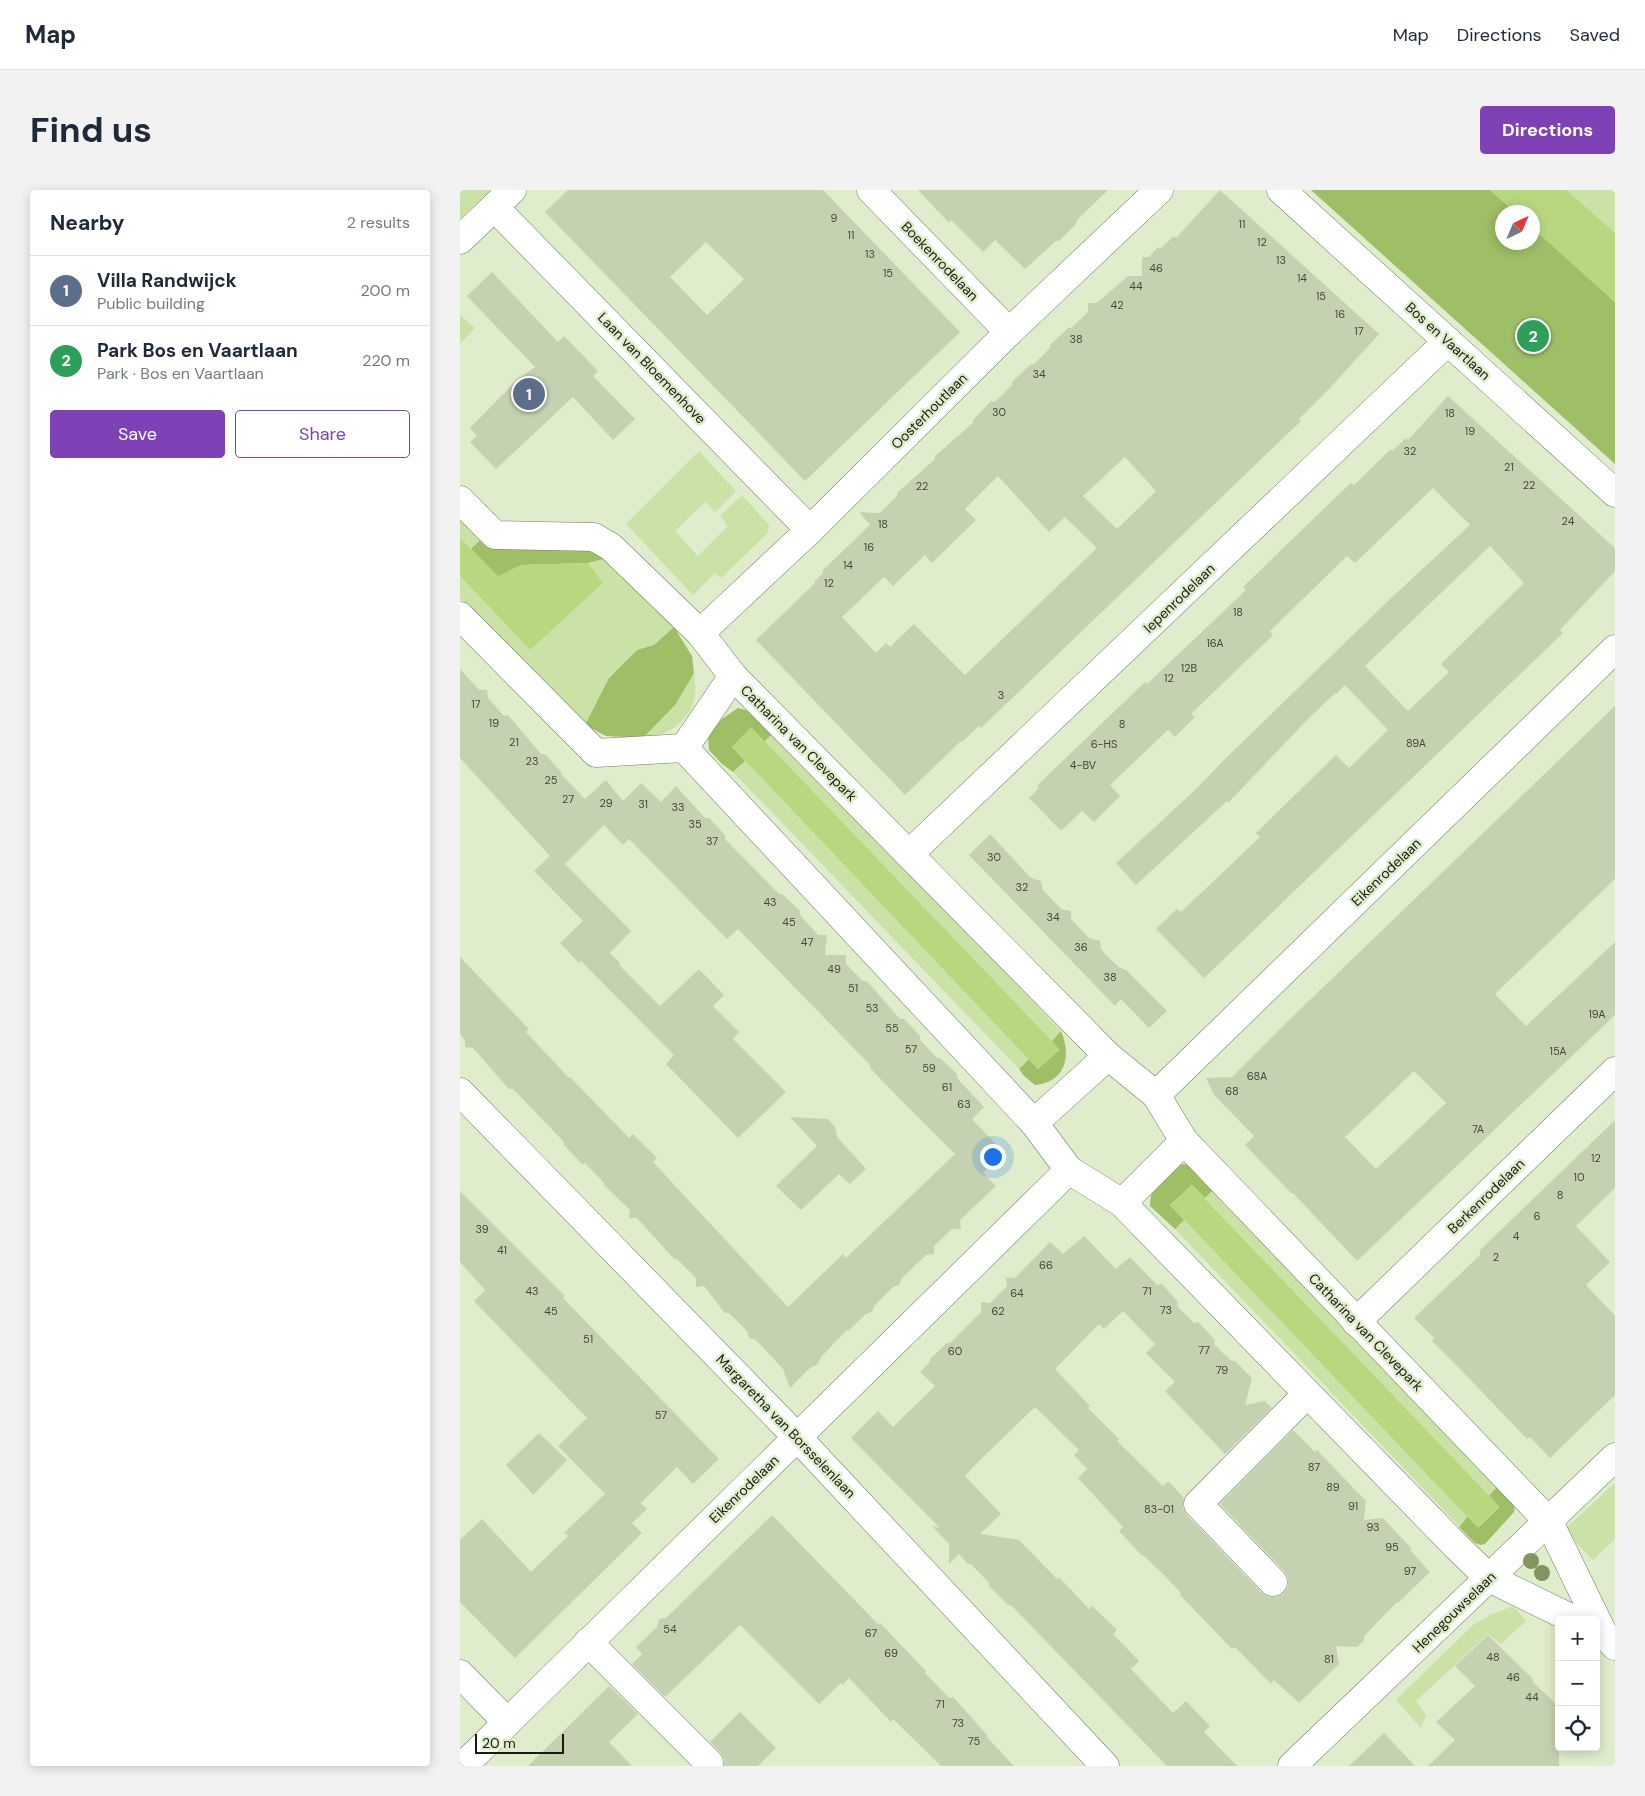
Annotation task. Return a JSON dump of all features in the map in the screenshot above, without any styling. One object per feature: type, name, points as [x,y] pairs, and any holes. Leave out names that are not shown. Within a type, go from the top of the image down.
[{"type":"street","name":"Boekenrodelaan","points":[[871,190],[1009,332]]},
{"type":"street","name":"Oosterhoutlaan","points":[[700,633],[810,530],[1009,332],[1160,190]]},
{"type":"street","name":"Bos en Vaartlaan","points":[[1281,190],[1615,493]]},
{"type":"street","points":[[460,240],[503,198]]},
{"type":"street","name":"Laan van Bloemenhove","points":[[503,198],[810,530]]},
{"type":"street","name":"Iepenrodelaan","points":[[909,854],[1448,341]]},
{"type":"street","name":"Catharina van Clevepark","points":[[460,500],[494,535],[594,537],[611,547],[700,633],[733,676],[1108,1056],[1156,1095],[1184,1141],[1549,1522],[1605,1637]]},
{"type":"street","points":[[460,616],[596,753],[684,748]]},
{"type":"street","name":"Eikenrodelaan","points":[[1156,1095],[1615,649]]},
{"type":"street","points":[[684,748],[733,676]]},
{"type":"street","points":[[684,748],[1034,1123],[1069,1170],[1122,1203],[1489,1578],[1567,1616]]},
{"type":"street","points":[[1034,1123],[1108,1056]]},
{"type":"street","name":"Berkenrodelaan","points":[[1356,1322],[1615,1070]]},
{"type":"street","name":"Margaretha van Borsselenlaan","points":[[460,1092],[797,1437],[1106,1766]]},
{"type":"street","points":[[1122,1203],[1184,1141]]},
{"type":"street","name":"Eikenrodelaan","points":[[463,1766],[1069,1170]]},
{"type":"street","points":[[1273,1582],[1198,1504],[1307,1394]]},
{"type":"street","name":"Henegouwselaan","points":[[1292,1766],[1615,1458]]},
{"type":"street","points":[[588,1642],[709,1763],[706,1766]]},
{"type":"street","points":[[460,1674],[507,1722]]},
{"type":"shaded area","points":[[460,190],[491,190],[460,219]]},
{"type":"shaded area","points":[[1311,190],[1490,190],[1507,205],[1495,205],[1495,250],[1540,250],[1540,234],[1615,302],[1615,464]]},
{"type":"shaded area","points":[[1490,190],[1566,190],[1615,233],[1615,302],[1540,234],[1540,205],[1507,205]]},
{"type":"shaded area","points":[[1550,190],[1615,190],[1615,250]]},
{"type":"shaded area","points":[[460,315],[475,328],[460,344]]},
{"type":"shaded area","points":[[699,451],[736,491],[715,512],[705,502],[675,531],[698,556],[728,526],[720,516],[742,495],[769,525],[768,533],[721,578],[715,573],[693,595],[626,524]]},
{"type":"shaded area","points":[[460,516],[481,539],[471,549],[460,538]]},
{"type":"shaded area","points":[[460,538],[498,576],[521,565],[588,563],[603,583],[530,650],[460,576]]},
{"type":"shaded area","points":[[481,539],[571,544],[607,558],[588,563],[521,565],[498,577],[471,549]]},
{"type":"shaded area","points":[[607,558],[664,614],[674,627],[654,645],[637,650],[609,678],[585,725],[460,598],[460,576],[530,650],[602,583],[588,563]]},
{"type":"shaded area","points":[[674,627],[692,656],[694,673],[676,704],[643,738],[606,736],[585,725],[609,678],[637,650],[654,645]]},
{"type":"shaded area","points":[[694,673],[694,700],[690,711],[673,728],[658,735],[643,738],[676,704]]},
{"type":"shaded area","points":[[738,708],[756,713],[774,732],[764,742],[751,728],[732,747],[745,761],[733,772],[722,764],[709,750],[708,735],[722,719]]},
{"type":"shaded area","points":[[751,727],[1052,1041],[1059,1050],[1038,1069],[732,747]]},
{"type":"shaded area","points":[[774,732],[1061,1031],[1052,1041],[764,742]]},
{"type":"shaded area","points":[[745,761],[1029,1059],[1019,1069],[733,772]]},
{"type":"shaded area","points":[[1061,1031],[1066,1050],[1066,1059],[1063,1067],[1053,1079],[1035,1085],[1019,1069],[1029,1059],[1038,1069],[1059,1050],[1052,1041]]},
{"type":"shaded area","points":[[1180,1164],[1193,1165],[1216,1187],[1205,1198],[1192,1185],[1170,1205],[1184,1220],[1175,1229],[1150,1206],[1151,1195]]},
{"type":"shaded area","points":[[1192,1185],[1499,1506],[1478,1528],[1170,1205]]},
{"type":"shaded area","points":[[1216,1187],[1498,1486],[1489,1496],[1205,1198]]},
{"type":"shaded area","points":[[1184,1220],[1468,1516],[1459,1526],[1175,1229]]},
{"type":"shaded area","points":[[1615,1483],[1615,1539],[1593,1560],[1564,1530]]},
{"type":"shaded area","points":[[1498,1486],[1515,1504],[1514,1512],[1485,1544],[1475,1543],[1459,1527],[1468,1516],[1479,1527],[1499,1507],[1489,1496]]},
{"type":"shaded area","points":[[1513,1606],[1526,1621],[1501,1644],[1488,1634],[1416,1701],[1426,1715],[1421,1728],[1396,1700],[1473,1625],[1490,1615]]},
{"type":"building","points":[[568,190],[823,190],[960,332],[805,481],[545,212]],"holes":[[[706,242],[744,279],[707,315],[670,277]]]},
{"type":"building","points":[[918,190],[1108,190],[1077,220],[1076,224],[1059,241],[1056,241],[1025,269],[995,240],[983,252],[951,220],[949,223]]},
{"type":"building","points":[[1220,190],[1379,334],[1299,419],[1301,421],[981,728],[979,726],[961,741],[905,795],[756,640],[815,583],[823,573],[823,570],[870,525],[859,512],[880,513],[897,496],[897,493],[935,459],[935,456],[973,423],[973,420],[991,401],[995,402],[1012,385],[1012,382],[1050,348],[1050,345],[1088,312],[1088,303],[1097,303],[1128,276],[1142,276],[1142,257],[1149,257],[1158,247],[1160,249],[1174,236],[1176,238]],"holes":[[[1125,457],[1156,491],[1117,529],[1083,496]],[[998,476],[1049,532],[1065,517],[1097,548],[965,675],[914,624],[890,647],[886,643],[876,653],[842,617],[884,577],[893,586],[925,555],[932,563],[976,520],[965,509]]]},
{"type":"building","points":[[492,272],[558,342],[564,336],[598,371],[593,376],[635,419],[613,440],[573,397],[496,469],[470,442],[477,436],[470,428],[517,380],[535,367],[467,296]]},
{"type":"building","points":[[1448,396],[1615,548],[1615,571],[1560,630],[1563,633],[1204,978],[1156,929],[1177,909],[1181,912],[1260,837],[1256,833],[1336,755],[1349,768],[1388,730],[1345,685],[1305,722],[1228,803],[1227,801],[1136,885],[1116,863],[1195,790],[1390,599],[1470,525],[1433,488],[1355,563],[1347,556],[1270,631],[1273,635],[1191,714],[1195,717],[1175,737],[1168,730],[1110,785],[1120,796],[1094,822],[1082,811],[1061,831],[1029,798],[1039,788],[1037,786],[1051,772],[1145,682],[1147,684],[1246,590],[1243,587],[1336,497],[1351,483],[1354,485],[1391,449],[1392,451],[1406,438],[1408,440]],"holes":[[[1490,546],[1524,583],[1441,664],[1449,672],[1408,711],[1365,666]]]},
{"type":"building","points":[[460,669],[479,690],[487,690],[488,698],[504,716],[508,715],[541,754],[545,754],[585,799],[606,780],[623,801],[641,783],[661,802],[676,786],[705,818],[709,818],[725,835],[725,839],[779,894],[782,894],[800,911],[800,915],[818,935],[827,935],[825,955],[846,955],[846,964],[863,981],[867,981],[900,1019],[904,1019],[912,1027],[920,1036],[920,1040],[937,1058],[940,1058],[957,1074],[957,1078],[984,1107],[972,1119],[1004,1153],[983,1173],[996,1186],[960,1220],[961,1229],[952,1229],[934,1246],[934,1254],[926,1255],[902,1278],[899,1285],[893,1287],[875,1305],[872,1312],[866,1314],[847,1330],[821,1357],[818,1364],[810,1368],[790,1388],[783,1369],[756,1340],[749,1338],[747,1331],[730,1314],[724,1312],[704,1286],[696,1287],[696,1278],[677,1259],[674,1259],[637,1218],[629,1218],[630,1210],[585,1163],[582,1164],[564,1145],[564,1142],[513,1089],[509,1089],[473,1048],[465,1047],[465,1040],[460,1034],[460,957],[529,1029],[526,1032],[569,1078],[629,1138],[633,1134],[657,1158],[653,1162],[788,1307],[843,1254],[846,1258],[955,1154],[894,1093],[870,1068],[871,1066],[738,929],[727,939],[629,839],[623,845],[604,825],[565,864],[631,931],[610,953],[621,964],[619,965],[660,1006],[699,969],[724,995],[713,1006],[739,1032],[733,1039],[786,1092],[738,1138],[666,1064],[674,1055],[581,961],[579,963],[560,943],[583,921],[534,871],[550,856],[460,758]]},
{"type":"building","points":[[1615,706],[1615,879],[1495,994],[1526,1026],[1615,942],[1615,1015],[1357,1261],[1245,1145],[1254,1136],[1214,1095],[1206,1078],[1232,1077]],"holes":[[[1414,1071],[1446,1103],[1376,1169],[1345,1137]]]},
{"type":"building","points":[[990,834],[1031,878],[1041,881],[1043,890],[1061,909],[1071,911],[1071,919],[1089,938],[1100,941],[1101,949],[1106,955],[1120,968],[1126,970],[1167,1011],[1149,1028],[1121,999],[1115,1006],[969,855]]},
{"type":"building","points":[[790,1117],[828,1119],[835,1127],[838,1138],[866,1169],[850,1184],[839,1174],[801,1210],[776,1186],[817,1146]]},
{"type":"building","points":[[1615,1120],[1615,1188],[1576,1226],[1610,1262],[1586,1285],[1615,1316],[1615,1395],[1550,1458],[1530,1437],[1527,1439],[1432,1341],[1434,1338],[1414,1318],[1480,1255],[1480,1250]]},
{"type":"building","points":[[460,1191],[565,1296],[563,1298],[719,1459],[693,1484],[677,1467],[641,1503],[647,1509],[632,1523],[642,1533],[515,1658],[460,1602],[460,1540],[482,1519],[531,1572],[568,1536],[564,1533],[605,1494],[558,1446],[587,1418],[474,1301],[485,1290],[460,1262]]},
{"type":"building","points":[[1084,1236],[1116,1269],[1130,1257],[1157,1285],[1162,1284],[1178,1302],[1177,1306],[1194,1323],[1198,1322],[1215,1340],[1214,1344],[1252,1378],[1245,1405],[1265,1401],[1272,1408],[1225,1454],[1165,1391],[1175,1382],[1146,1353],[1155,1344],[1123,1311],[1104,1329],[1099,1324],[1055,1369],[1090,1406],[1088,1408],[1119,1439],[1117,1441],[1163,1486],[1168,1481],[1184,1498],[1183,1507],[1187,1515],[1262,1593],[1269,1597],[1283,1594],[1288,1586],[1288,1578],[1284,1571],[1220,1504],[1293,1430],[1315,1452],[1317,1450],[1366,1501],[1364,1520],[1383,1518],[1412,1549],[1410,1550],[1430,1572],[1397,1602],[1364,1636],[1364,1640],[1357,1647],[1336,1646],[1339,1664],[1299,1703],[1274,1680],[1271,1684],[1235,1647],[1232,1649],[1180,1595],[1181,1593],[1164,1575],[1142,1556],[1119,1531],[1123,1527],[1078,1478],[1087,1469],[1074,1455],[1079,1450],[1035,1407],[977,1463],[965,1476],[1001,1514],[980,1534],[1019,1540],[1057,1579],[1059,1577],[1089,1609],[1092,1606],[1117,1630],[1113,1634],[1139,1661],[1131,1669],[1173,1713],[1186,1701],[1210,1726],[1204,1732],[1237,1766],[1167,1766],[1011,1605],[1008,1605],[989,1586],[989,1583],[971,1564],[968,1564],[959,1554],[949,1564],[949,1544],[932,1526],[940,1528],[851,1438],[878,1411],[893,1427],[935,1386],[920,1372],[930,1362],[930,1359],[947,1343],[950,1343],[981,1312],[981,1302],[990,1303],[1007,1286],[1006,1277],[1015,1278],[1050,1242],[1063,1254]]},
{"type":"building","points":[[539,1433],[567,1460],[533,1495],[506,1465]]},
{"type":"building","points":[[772,1515],[879,1625],[880,1623],[949,1698],[953,1697],[1014,1766],[941,1766],[893,1719],[891,1722],[849,1678],[819,1704],[740,1625],[665,1697],[632,1664],[642,1654],[636,1647],[657,1627],[659,1619],[666,1618]]},
{"type":"building","points":[[1488,1635],[1555,1703],[1555,1751],[1559,1751],[1559,1766],[1428,1766],[1455,1740],[1436,1722],[1475,1686],[1455,1666]]},
{"type":"building","points":[[609,1686],[638,1714],[609,1742],[632,1766],[528,1766]]},
{"type":"building","points":[[740,1712],[776,1748],[758,1766],[724,1766],[724,1759],[720,1752],[710,1742]]},
{"type":"building","points":[[1384,1733],[1415,1766],[1349,1766]]},
{"type":"place","name":"Park Bos en Vaartlaan","points":[[1533,336]]},
{"type":"place","name":"Villa Randwijck","points":[[529,394]]}]
